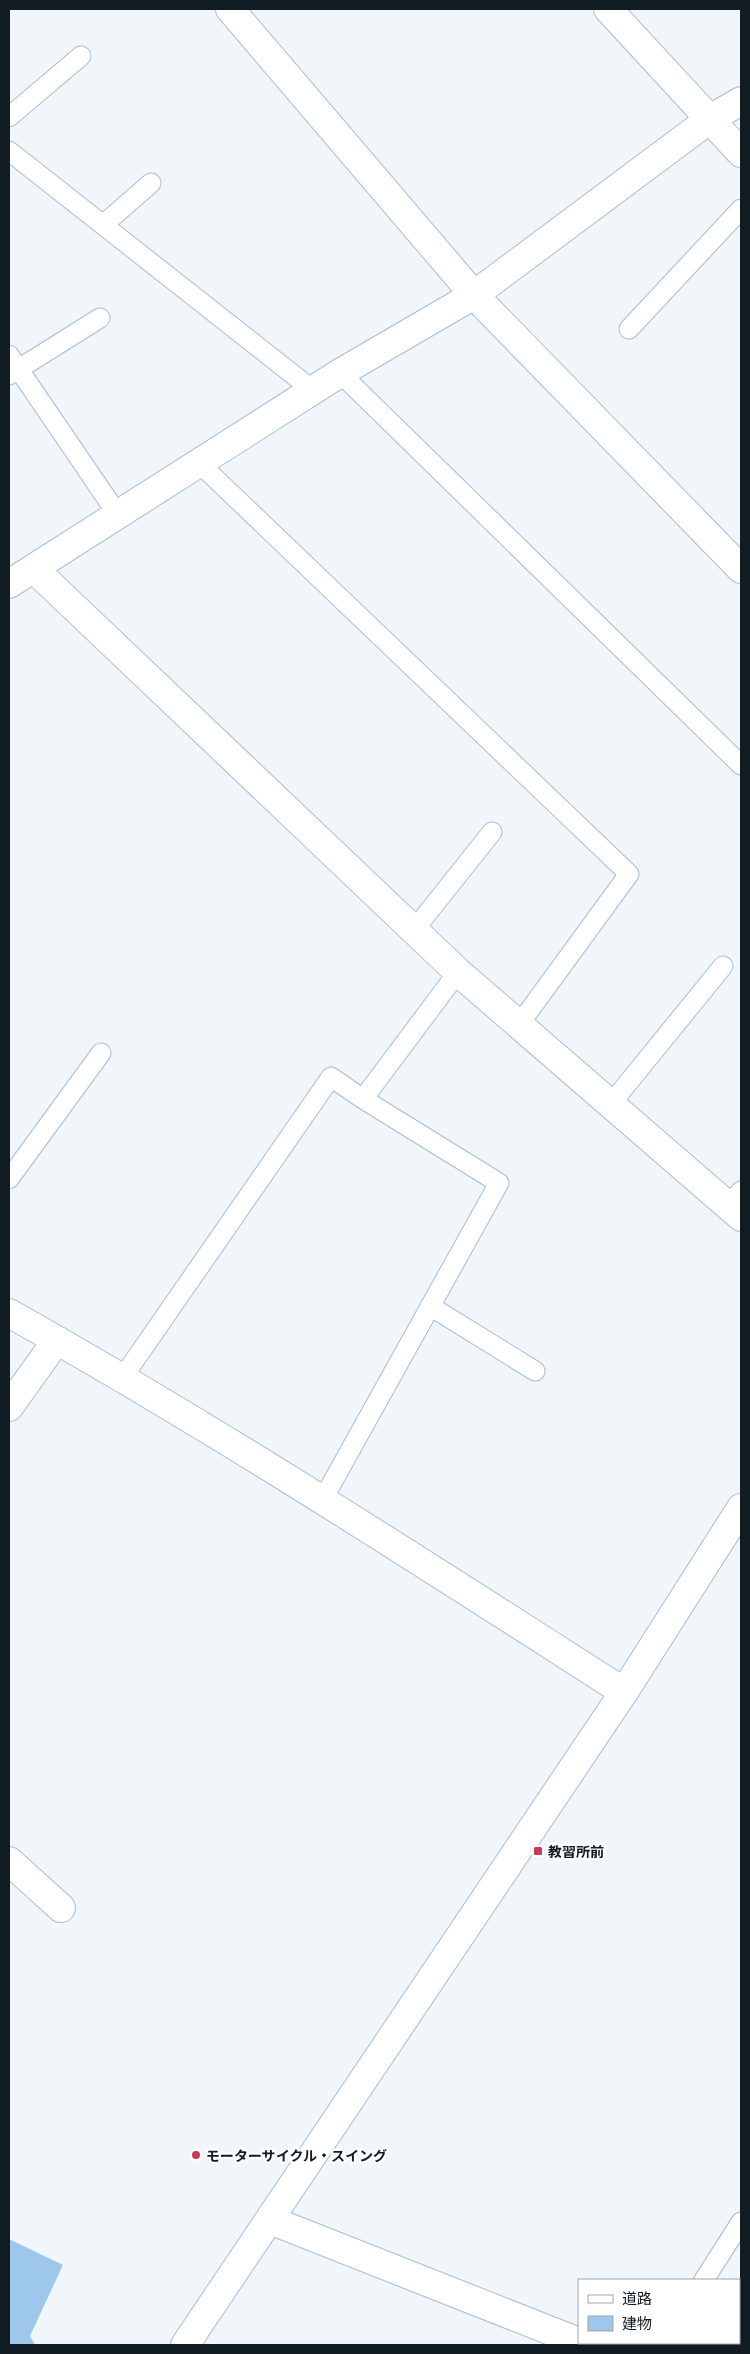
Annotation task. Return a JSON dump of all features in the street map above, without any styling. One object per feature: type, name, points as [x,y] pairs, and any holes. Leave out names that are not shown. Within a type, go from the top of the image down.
[{"type":"street","points":[[230,9],[474,294],[741,569]]},
{"type":"street","points":[[608,9],[741,153]]},
{"type":"street","points":[[9,584],[340,373],[474,294],[710,119],[741,101]]},
{"type":"street","points":[[34,569],[458,972],[610,1105],[737,1205]]},
{"type":"street","points":[[9,1313],[123,1377],[323,1499],[624,1692]]},
{"type":"street","points":[[9,1407],[57,1340]]},
{"type":"street","points":[[185,2345],[624,1692],[741,1508]]},
{"type":"street","points":[[9,1860],[61,1908]]},
{"type":"street","points":[[270,2220],[578,2343]]},
{"type":"lane","points":[[9,117],[81,56]]},
{"type":"lane","points":[[9,151],[314,390]]},
{"type":"lane","points":[[103,225],[151,183]]},
{"type":"lane","points":[[629,328],[741,209]]},
{"type":"lane","points":[[100,318],[12,366],[118,516]]},
{"type":"lane","points":[[340,373],[741,765]]},
{"type":"lane","points":[[199,463],[629,874],[518,1026]]},
{"type":"lane","points":[[414,930],[492,832]]},
{"type":"lane","points":[[610,1105],[722,966]]},
{"type":"lane","points":[[363,1099],[458,972]]},
{"type":"lane","points":[[9,1179],[101,1053]]},
{"type":"lane","points":[[123,1377],[331,1077],[363,1099],[499,1183],[323,1499]]},
{"type":"lane","points":[[430,1306],[535,1371]]},
{"type":"lane","points":[[705,2279],[741,2222]]},
{"type":"building","points":[[9,2239],[63,2265],[30,2336],[35,2345],[9,2345]]},
{"type":"place","name":"教習所前","points":[[538,1851]]},
{"type":"place","name":"モーターサイクル・スイング","points":[[196,2155]]}]
